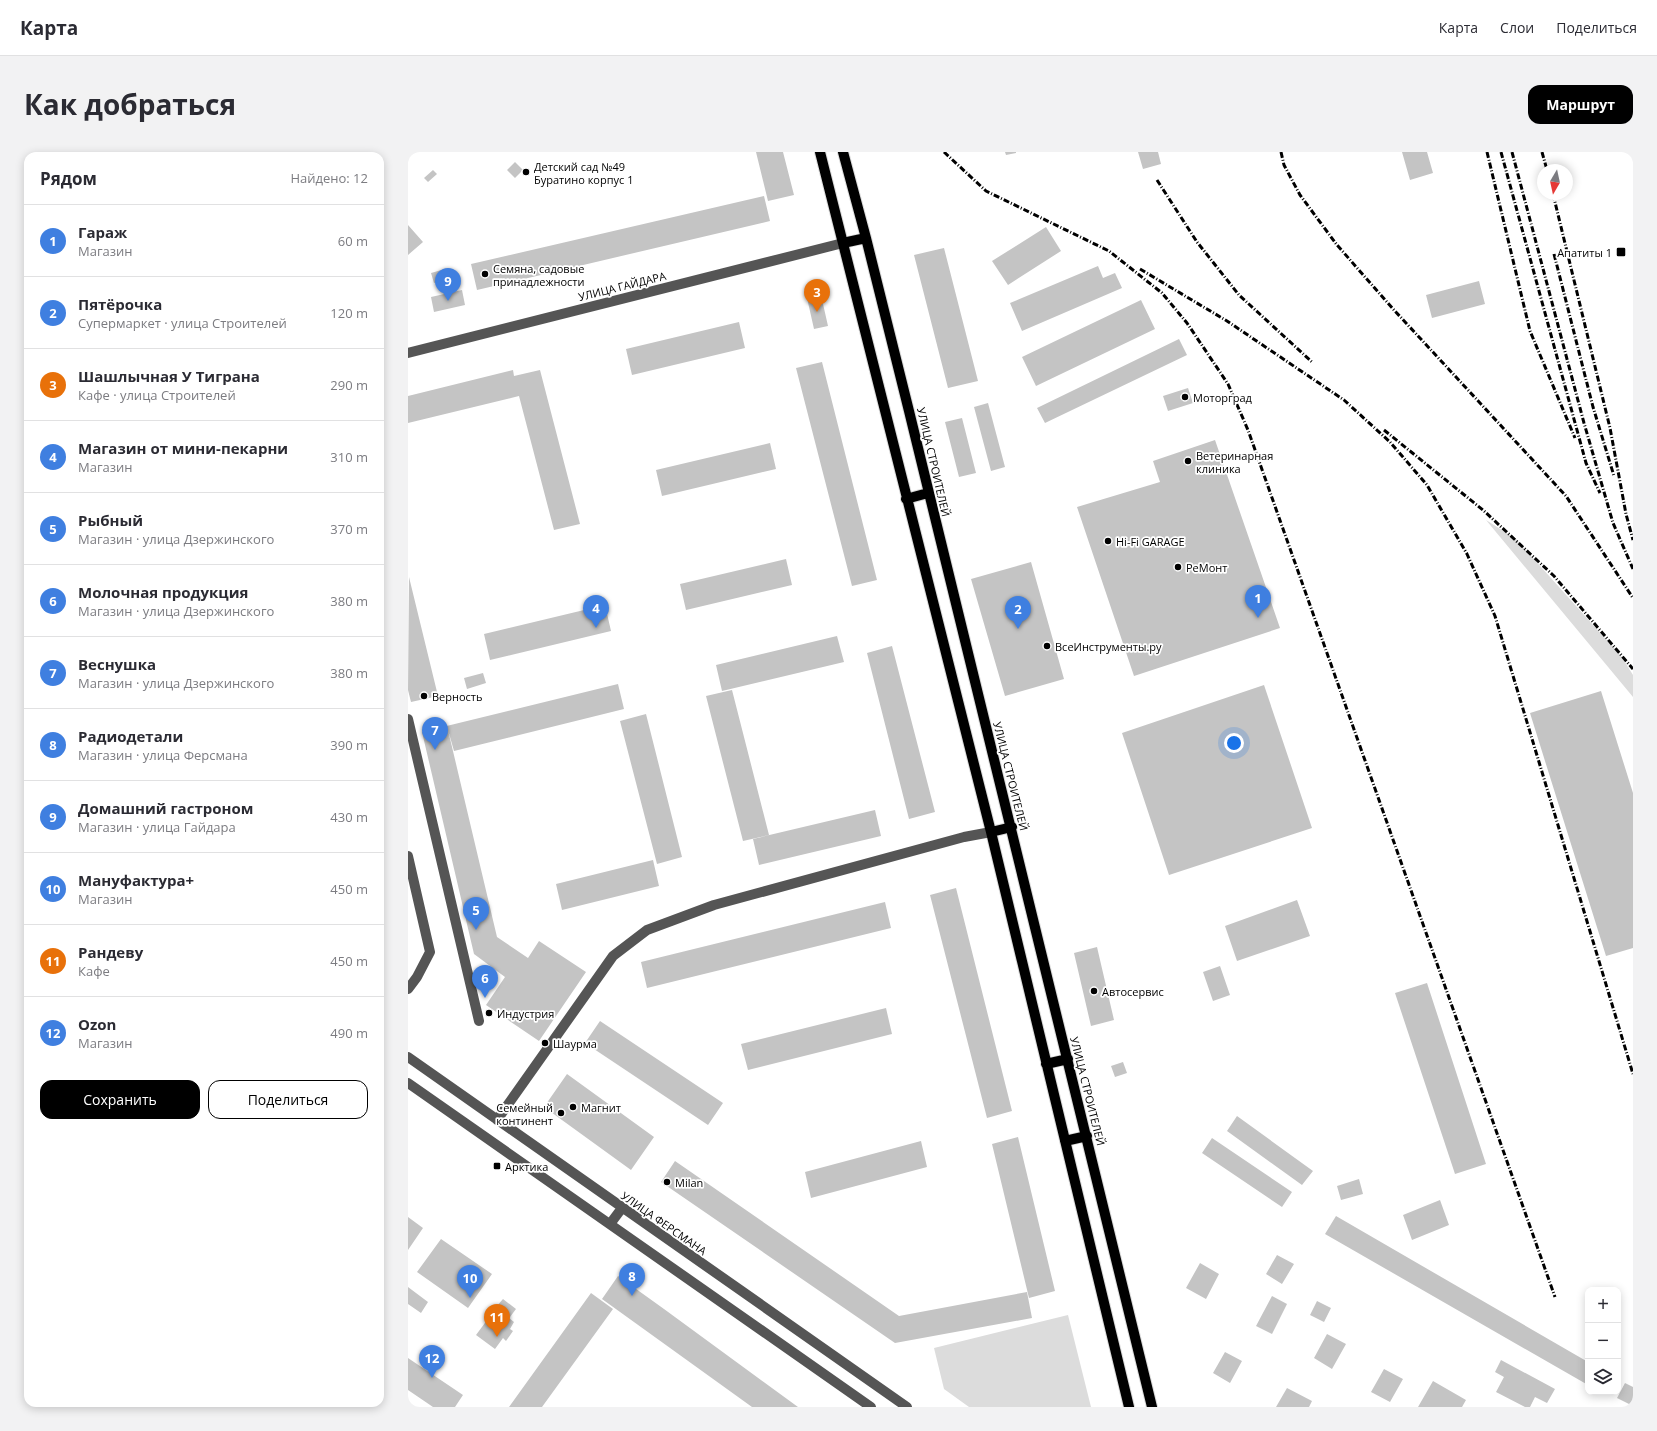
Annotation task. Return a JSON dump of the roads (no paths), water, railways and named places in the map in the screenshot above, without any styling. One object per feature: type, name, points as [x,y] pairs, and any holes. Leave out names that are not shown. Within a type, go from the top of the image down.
[{"type":"main road","points":[[820,152],[990,832],[1129,1407]]},
{"type":"main road","name":"УЛИЦА СТРОИТЕЛЕЙ","points":[[843,152],[866,238],[1012,827],[1152,1407]]},
{"type":"main road","points":[[842,243],[866,238]]},
{"type":"main road","points":[[906,499],[928,493]]},
{"type":"main road","points":[[990,832],[1012,827]]},
{"type":"main road","points":[[1046,1064],[1068,1059]]},
{"type":"main road","points":[[1065,1141],[1087,1136]]},
{"type":"street","name":"УЛИЦА ГАЙДАРА","points":[[408,352],[842,243]]},
{"type":"street","points":[[408,719],[479,1021]]},
{"type":"street","points":[[497,1120],[613,956],[647,930],[714,905],[964,837],[990,832]]},
{"type":"street","points":[[408,856],[430,952],[417,977],[408,989]]},
{"type":"street","name":"УЛИЦА ФЕРСМАНА","points":[[408,1057],[908,1407]]},
{"type":"street","points":[[408,1083],[871,1407]]},
{"type":"street","points":[[610,1224],[622,1208]]},
{"type":"railway","points":[[944,152],[986,191],[1109,251],[1162,293],[1187,323],[1228,384],[1248,430],[1555,1297]]},
{"type":"railway","points":[[1281,152],[1284,165],[1300,195],[1337,245],[1394,310],[1566,496],[1633,598]]},
{"type":"railway","points":[[1487,152],[1530,331],[1575,438]]},
{"type":"railway","points":[[1501,152],[1586,463],[1600,493]]},
{"type":"railway","points":[[1512,152],[1584,423],[1613,523],[1633,569]]},
{"type":"railway","points":[[1542,152],[1545,164]]},
{"type":"railway","points":[[1157,180],[1197,242],[1239,295],[1312,362]]},
{"type":"railway","points":[[1554,200],[1610,428],[1626,514],[1633,540]]},
{"type":"railway","points":[[1554,254],[1593,407],[1614,476]]},
{"type":"railway","points":[[1140,269],[1227,321],[1344,400],[1390,442],[1427,485],[1467,554],[1495,616],[1633,1074]]},
{"type":"railway","points":[[1384,430],[1483,510],[1554,576],[1633,669]]},
{"type":"place","name":"Детский сад №49 Буратино корпус 1","points":[[526,172]]},
{"type":"place","name":"Апатиты 1","points":[[1621,252]]},
{"type":"place","name":"Семяна, садовые принадлежности","points":[[485,274]]},
{"type":"place","name":"Домашний гастроном","points":[[448,301]]},
{"type":"place","name":"Шашлычная У Тиграна","points":[[817,312]]},
{"type":"place","name":"Моторград","points":[[1185,397]]},
{"type":"place","name":"Ветеринарная клиника","points":[[1188,461]]},
{"type":"place","name":"Hi-Fi GARAGE","points":[[1108,541]]},
{"type":"place","name":"РеМонт","points":[[1178,567]]},
{"type":"place","name":"Гараж","points":[[1258,618]]},
{"type":"place","name":"Магазин от мини-пекарни","points":[[596,628]]},
{"type":"place","name":"Пятёрочка","points":[[1018,629]]},
{"type":"place","name":"ВсеИнструменты.ру","points":[[1047,646]]},
{"type":"place","name":"Верность","points":[[424,696]]},
{"type":"place","name":"Веснушка","points":[[435,750]]},
{"type":"place","name":"Рыбный","points":[[476,930]]},
{"type":"place","name":"Автосервис","points":[[1094,991]]},
{"type":"place","name":"Молочная продукция","points":[[485,998]]},
{"type":"place","name":"Индустрия","points":[[489,1013]]},
{"type":"place","name":"Шаурма","points":[[545,1043]]},
{"type":"place","name":"Магнит","points":[[573,1107]]},
{"type":"place","name":"Семейный континент","points":[[561,1113]]},
{"type":"place","name":"Арктика","points":[[497,1166]]},
{"type":"place","name":"Milan","points":[[667,1182]]},
{"type":"place","name":"Радиодетали","points":[[632,1296]]},
{"type":"place","name":"Мануфактура+","points":[[470,1298]]},
{"type":"place","name":"Рандеву","points":[[497,1337]]},
{"type":"place","name":"Ozon","points":[[432,1378]]}]
